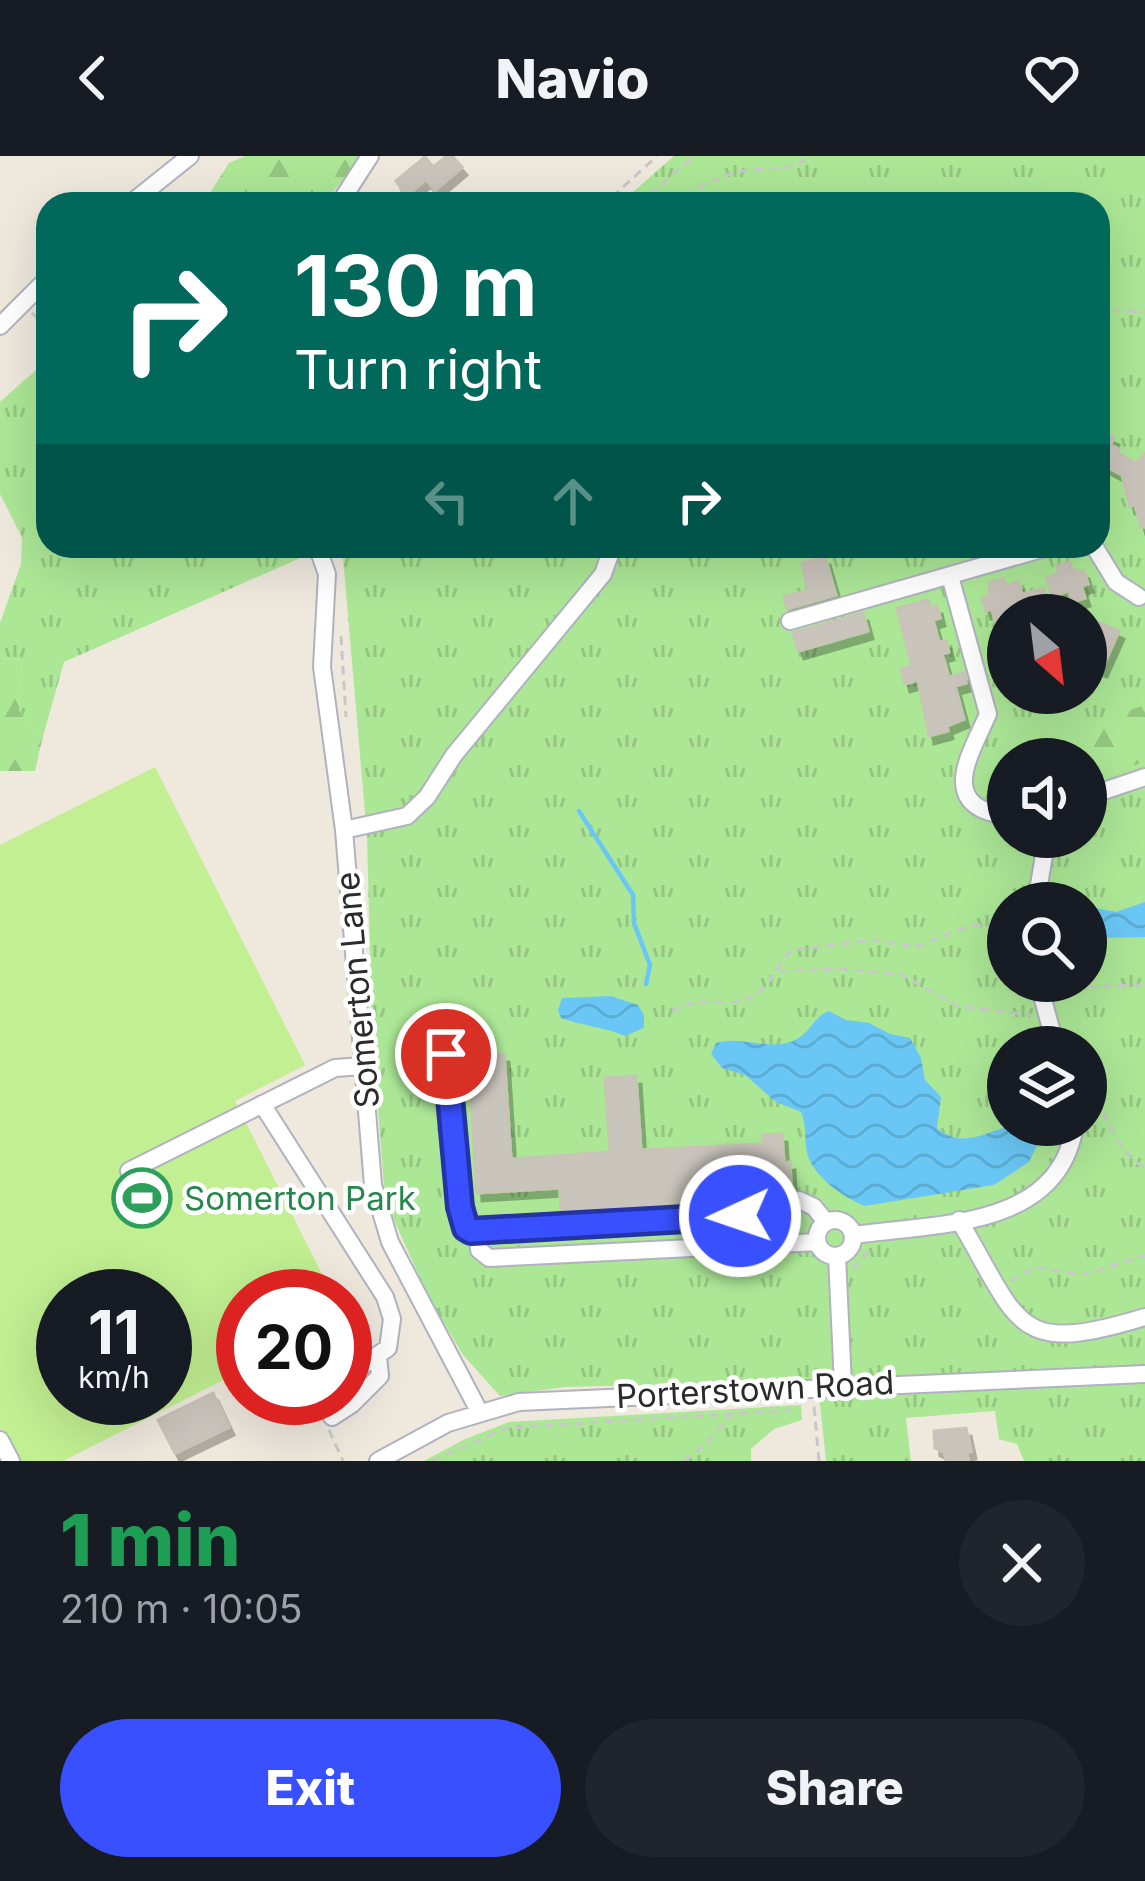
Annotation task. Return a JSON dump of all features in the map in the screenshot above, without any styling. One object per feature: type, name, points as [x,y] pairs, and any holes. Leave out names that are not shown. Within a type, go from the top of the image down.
[{"type":"street","points":[[145,192],[190,156]]},
{"type":"street","points":[[347,192],[370,156]]},
{"type":"street","points":[[0,326],[36,290]]},
{"type":"street","name":"Somerton Lane","points":[[321,558],[327,574],[322,668],[326,716],[344,830],[379,1212],[479,1412]]},
{"type":"street","points":[[344,830],[407,816],[427,796],[454,754],[603,574],[609,558]]},
{"type":"street","points":[[790,621],[1011,558]]},
{"type":"street","points":[[1101,558],[1116,582],[1139,597]]},
{"type":"street","points":[[950,576],[988,714],[962,774],[972,800],[987,810]]},
{"type":"street","points":[[1107,790],[1145,777]]},
{"type":"street","points":[[1042,1003],[1048,1026]]},
{"type":"street","points":[[446,1054],[460,1207],[466,1228],[478,1234],[751,1215],[799,1200],[814,1207],[826,1222]]},
{"type":"street","points":[[129,1171],[334,1068],[363,1066]]},
{"type":"street","points":[[262,1104],[385,1297],[392,1319],[388,1348],[372,1361]]},
{"type":"street","points":[[854,1235],[1001,1213],[1040,1193],[1064,1162],[1069,1146]]},
{"type":"street","points":[[959,1220],[1023,1324],[1040,1333],[1096,1332],[1145,1317]]},
{"type":"street","points":[[662,1221],[664,1248]]},
{"type":"street","points":[[843,1221],[854,1235],[852,1246],[838,1256],[827,1254],[818,1242],[826,1222],[843,1221]]},
{"type":"street","points":[[478,1234],[478,1250],[489,1258],[818,1242]]},
{"type":"street","points":[[838,1256],[843,1385]]},
{"type":"street","points":[[372,1384],[380,1376],[378,1357]]},
{"type":"street","name":"Porterstown Road","points":[[378,1461],[448,1423],[519,1402],[1145,1374]]},
{"type":"street","points":[[0,1440],[10,1461]]},
{"type":"path","points":[[618,192],[657,156]]},
{"type":"path","points":[[653,192],[694,156]]},
{"type":"path","points":[[693,192],[744,170],[791,167],[809,156]]},
{"type":"path","points":[[23,302],[36,316]]},
{"type":"path","points":[[1110,310],[1145,312]]},
{"type":"path","points":[[340,629],[346,721]]},
{"type":"path","points":[[672,1012],[697,1000],[746,1000],[770,982],[793,950],[873,940],[916,947],[961,929],[987,926]]},
{"type":"path","points":[[777,971],[900,974],[958,1006],[1032,1015],[1047,1022]]},
{"type":"path","points":[[1042,1003],[1079,987],[1145,985]]},
{"type":"path","points":[[1107,1121],[1123,1151],[1145,1168]]},
{"type":"path","points":[[849,1276],[864,1254],[888,1241],[886,1231]]},
{"type":"path","points":[[1000,1290],[1019,1273],[1035,1267],[1081,1275],[1145,1256]]},
{"type":"path","points":[[812,1387],[819,1461]]},
{"type":"path","points":[[432,1461],[507,1428],[792,1409]]},
{"type":"path","points":[[684,1461],[733,1413]]},
{"type":"path","points":[[329,1425],[344,1461]]},
{"type":"green space","points":[[245,156],[363,156],[333,192],[211,192],[229,163]]},
{"type":"green space","points":[[674,156],[1145,156],[1145,1372],[565,1387],[500,1396],[463,1355],[429,1298],[385,1200],[372,1031],[367,836],[343,558],[1110,558],[1110,192],[632,192]]},
{"type":"green space","points":[[36,370],[36,558],[300,558],[64,662],[42,740],[19,711],[22,660],[0,658],[0,623],[21,564],[22,537],[0,494],[0,402]]},
{"type":"green space","points":[[0,658],[22,660],[19,711],[42,740],[35,771],[0,771]]},
{"type":"green space","points":[[1145,705],[1145,762],[1107,773],[1107,738],[1047,738]]},
{"type":"green space","points":[[987,764],[987,788],[973,769]]},
{"type":"green space","name":"Somerton Park","points":[[155,767],[305,1065],[235,1101],[319,1269],[216,1269],[216,1384],[192,1396],[192,1269],[36,1269],[36,1425],[134,1425],[63,1461],[17,1461],[0,1428],[0,845]]},
{"type":"green space","points":[[1145,1382],[1145,1461],[1024,1461],[1017,1444],[999,1439],[995,1411],[906,1418],[911,1461],[826,1461],[819,1394]]},
{"type":"green space","points":[[801,1405],[802,1420],[774,1429],[751,1449],[751,1461],[424,1461],[509,1422]]},
{"type":"water","points":[[1145,902],[1145,937],[1107,938],[1107,910],[1116,912]]},
{"type":"water","points":[[611,996],[638,1005],[644,1028],[625,1036],[561,1018],[558,1010],[562,998]]},
{"type":"water","points":[[829,1011],[910,1038],[921,1058],[925,1080],[941,1097],[937,1128],[957,1138],[987,1134],[987,1146],[1037,1146],[1029,1162],[994,1185],[865,1206],[838,1191],[810,1161],[801,1112],[776,1102],[745,1075],[722,1068],[711,1054],[716,1043],[726,1041],[793,1041]]},
{"type":"building","points":[[452,156],[462,167],[435,190],[426,179],[405,192],[396,181],[425,157],[433,167]]},
{"type":"building","points":[[1110,445],[1136,463],[1145,454],[1145,527],[1141,527],[1135,505],[1130,506],[1122,475],[1110,469]]},
{"type":"building","points":[[825,558],[836,595],[787,609],[784,596],[808,591],[802,563]]},
{"type":"building","points":[[1070,562],[1072,570],[1084,571],[1088,584],[1081,586],[1084,594],[1051,594],[1047,578],[1059,574],[1057,566]]},
{"type":"building","points":[[1004,579],[1006,586],[1019,582],[1022,594],[989,594],[990,582]]},
{"type":"building","points":[[928,600],[930,608],[937,606],[940,618],[933,620],[939,642],[946,641],[949,652],[942,654],[949,677],[964,673],[966,683],[955,686],[964,719],[947,726],[948,731],[929,736],[918,680],[905,684],[901,669],[912,666],[897,608]]},
{"type":"building","points":[[863,613],[868,631],[799,651],[793,633]]},
{"type":"building","points":[[1107,626],[1119,631],[1107,658]]},
{"type":"building","points":[[504,1054],[511,1159],[610,1152],[605,1078],[636,1076],[641,1150],[764,1144],[763,1135],[782,1134],[791,1182],[682,1190],[683,1202],[672,1203],[672,1207],[570,1213],[561,1209],[560,1188],[477,1193],[468,1056]]},
{"type":"building","points":[[213,1393],[216,1425],[229,1427],[175,1453],[161,1425],[192,1425],[192,1403]]},
{"type":"building","points":[[966,1428],[968,1461],[946,1461],[945,1452],[935,1448],[934,1431]]},
{"type":"waterway","points":[[579,811],[633,895],[634,923],[650,965],[646,984]]},
{"type":"place","name":"Somerton Park","points":[[142,1198]]},
{"type":"route","points":[[446,1054],[460,1207],[471,1231],[740,1216]]}]
